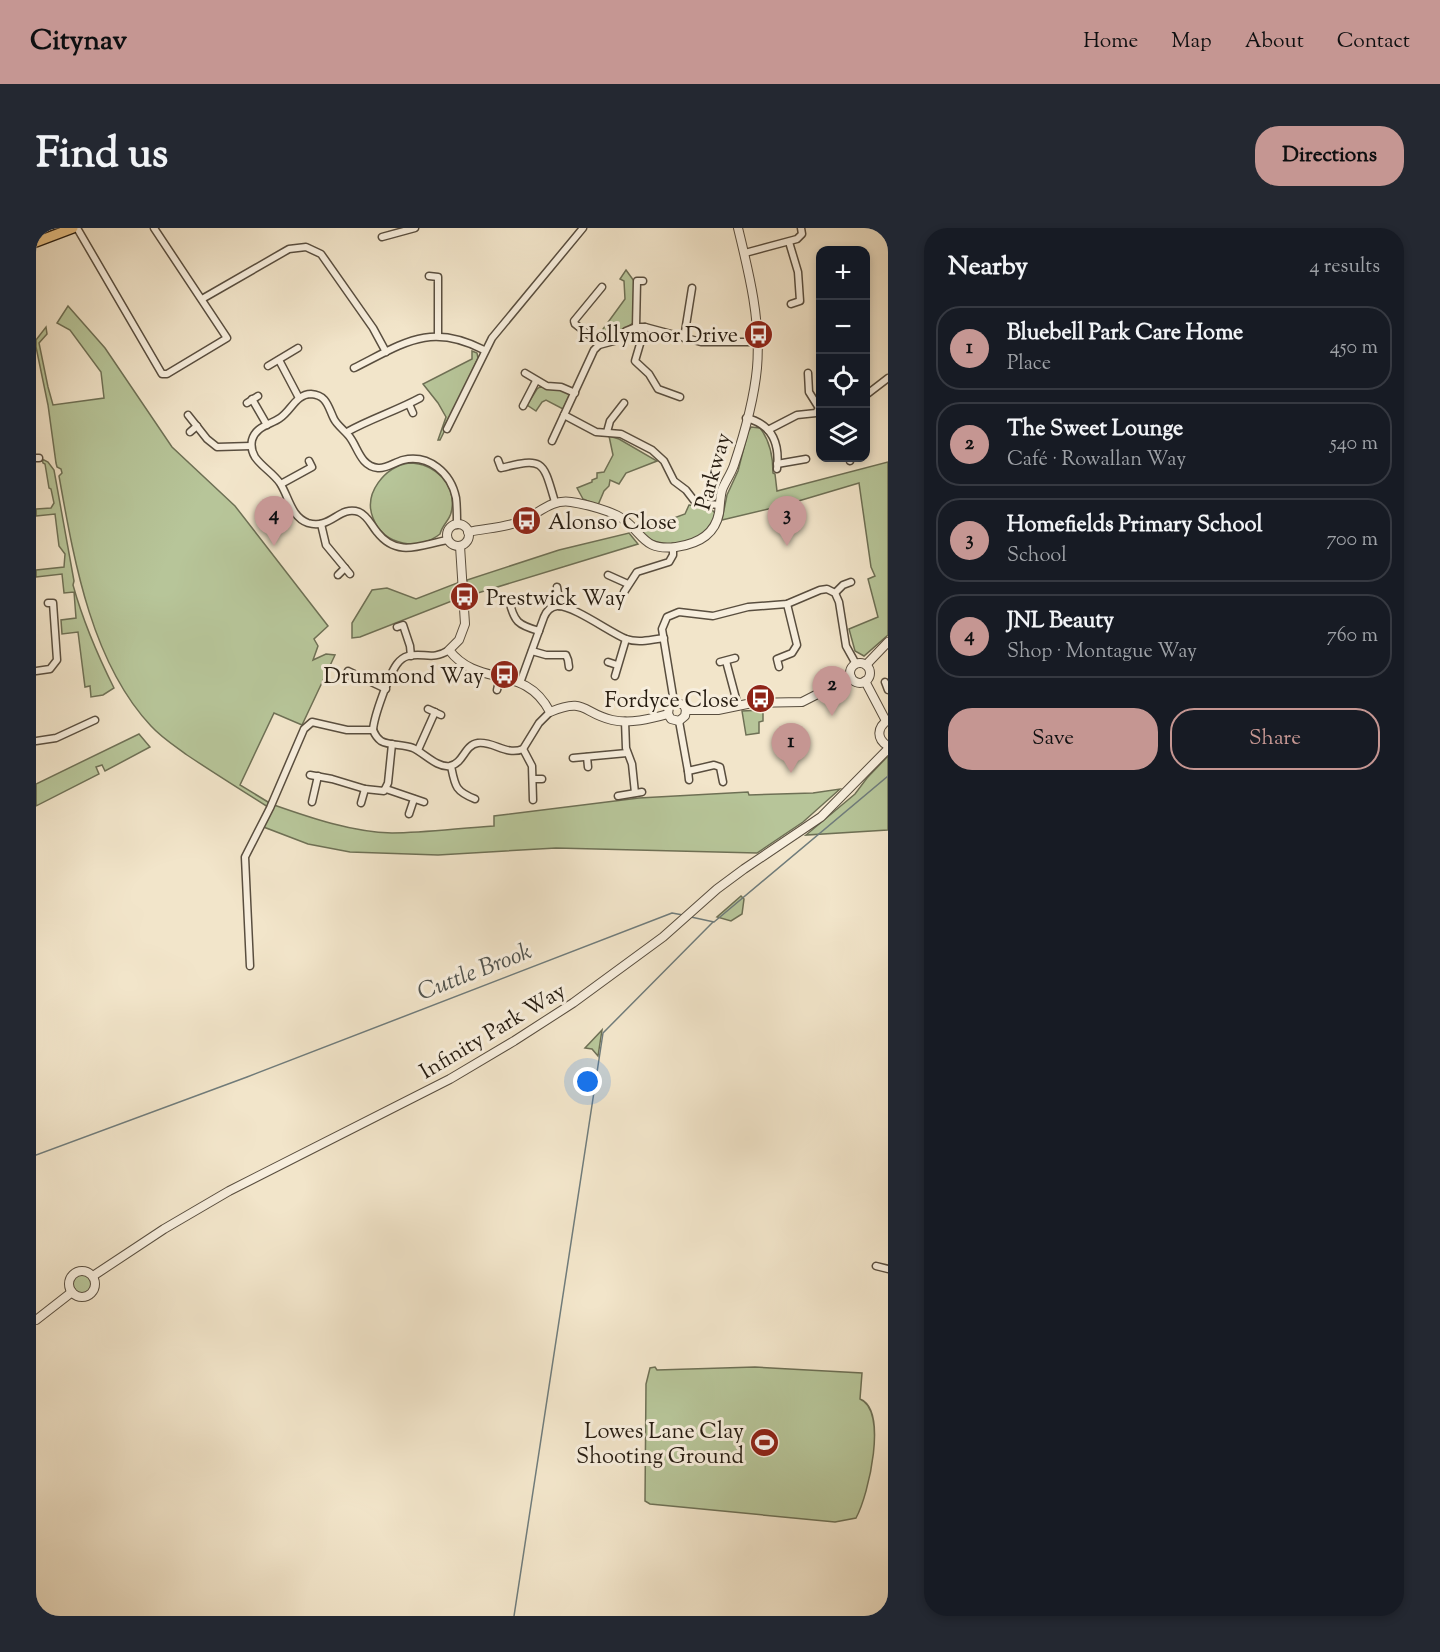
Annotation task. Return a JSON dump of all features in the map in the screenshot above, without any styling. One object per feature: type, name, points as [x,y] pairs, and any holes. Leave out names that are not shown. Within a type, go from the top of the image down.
[{"type":"main road","points":[[36,242],[75,228]]},
{"type":"street","points":[[75,228],[162,374],[166,375],[227,338],[154,228]]},
{"type":"street","points":[[382,237],[415,228]]},
{"type":"street","points":[[447,429],[484,350],[510,315],[583,228]]},
{"type":"street","name":"Parkway","points":[[674,547],[694,543],[708,534],[715,525],[722,492],[734,464],[756,376],[756,342],[750,274],[738,228]]},
{"type":"street","points":[[744,253],[789,242],[800,237],[801,228]]},
{"type":"street","points":[[789,242],[798,272],[800,301],[791,304]]},
{"type":"street","points":[[202,299],[289,249],[306,247],[321,254],[373,328],[386,352]]},
{"type":"street","points":[[429,276],[447,277]]},
{"type":"street","points":[[438,277],[438,335]]},
{"type":"street","points":[[636,327],[637,281],[643,281]]},
{"type":"street","points":[[599,345],[574,321],[602,287]]},
{"type":"street","points":[[684,338],[692,288]]},
{"type":"street","points":[[552,441],[591,355],[599,345],[614,341],[631,329],[645,327],[716,344],[756,342]]},
{"type":"street","points":[[645,327],[635,362],[649,374],[658,389],[680,397]]},
{"type":"street","points":[[354,368],[408,342],[438,335],[466,340],[484,350]]},
{"type":"street","points":[[268,366],[298,348]]},
{"type":"street","points":[[279,360],[299,398]]},
{"type":"street","points":[[525,373],[547,386],[561,387],[575,393]]},
{"type":"street","points":[[768,430],[792,417],[816,413],[819,408],[809,392],[808,374]]},
{"type":"street","points":[[870,392],[888,378]]},
{"type":"street","points":[[524,406],[536,381]]},
{"type":"street","points":[[448,540],[418,548],[396,546],[378,533],[366,516],[354,511],[342,513],[331,521],[321,524],[307,522],[300,518],[293,510],[281,484],[255,457],[252,443],[258,430],[280,419],[299,398],[310,394],[323,398],[329,404],[334,419],[347,432],[362,460],[373,467],[382,468],[402,460],[417,459],[430,463],[443,471],[450,480],[455,495],[457,525]]},
{"type":"street","points":[[347,432],[420,398]]},
{"type":"street","points":[[252,399],[267,424]]},
{"type":"street","points":[[409,404],[413,413]]},
{"type":"street","points":[[608,432],[610,421],[620,406],[624,404]]},
{"type":"street","points":[[188,415],[217,447],[252,443]]},
{"type":"street","points":[[564,415],[596,432],[621,434],[659,455],[674,481],[686,490],[696,503],[720,505]]},
{"type":"street","points":[[746,418],[761,422],[768,430],[776,447],[777,466],[806,459]]},
{"type":"street","points":[[190,432],[197,426]]},
{"type":"street","points":[[498,460],[501,468],[530,461],[539,464],[546,474],[555,502]]},
{"type":"street","points":[[281,484],[312,467]]},
{"type":"street","points":[[468,532],[521,521],[555,502],[573,502],[613,514],[625,520],[648,543],[674,547],[669,562],[637,572],[624,592]]},
{"type":"street","points":[[321,524],[326,545],[350,574]]},
{"type":"street","points":[[457,525],[464,526],[468,532],[466,542],[460,546],[453,545],[448,540],[448,530],[457,525]]},
{"type":"street","points":[[373,730],[396,665],[403,658],[429,657],[449,650],[459,640],[465,624],[460,546]]},
{"type":"street","points":[[338,575],[345,568]]},
{"type":"street","points":[[608,575],[628,584]]},
{"type":"street","points":[[835,593],[843,585],[851,582]]},
{"type":"street","points":[[557,587],[560,606]]},
{"type":"street","points":[[674,702],[662,629],[664,621],[676,613],[712,616],[748,607],[788,604],[824,589],[835,593],[841,608],[846,646],[856,664]]},
{"type":"street","points":[[509,600],[518,623],[539,631]]},
{"type":"street","points":[[36,671],[50,669],[57,660],[53,603],[48,603]]},
{"type":"street","points":[[779,667],[776,655],[792,653],[796,648],[788,604]]},
{"type":"street","points":[[520,682],[548,610],[560,606],[626,639],[643,641],[664,638]]},
{"type":"street","points":[[502,613],[511,610]]},
{"type":"street","points":[[403,625],[411,656]]},
{"type":"street","points":[[615,676],[626,639]]},
{"type":"street","points":[[866,665],[888,642]]},
{"type":"street","points":[[569,647],[566,655],[569,667]]},
{"type":"street","points":[[449,650],[469,669],[520,682],[539,695],[550,712]]},
{"type":"street","points":[[532,651],[546,655],[566,655]]},
{"type":"street","points":[[735,658],[723,662],[738,705]]},
{"type":"street","points":[[608,662],[618,665]]},
{"type":"street","points":[[856,664],[866,665]]},
{"type":"street","points":[[856,664],[850,671],[852,677],[859,682],[865,681],[870,673],[866,665]]},
{"type":"street","points":[[348,671],[386,689]]},
{"type":"street","points":[[497,690],[500,677]]},
{"type":"street","points":[[686,710],[718,711],[761,702],[802,702],[852,677]]},
{"type":"street","points":[[865,681],[887,721]]},
{"type":"street","points":[[885,682],[888,690]]},
{"type":"street","points":[[674,702],[684,705],[686,710],[684,718],[679,721],[671,719],[668,714],[669,707],[674,702]]},
{"type":"street","points":[[523,749],[539,723],[550,712],[568,706],[580,706],[607,718],[625,722],[668,714]]},
{"type":"street","points":[[417,750],[438,714],[428,709]]},
{"type":"street","points":[[36,741],[56,738],[95,720]]},
{"type":"street","points":[[679,721],[689,780]]},
{"type":"street","name":"Infinity Park Way","points":[[874,762],[880,748],[879,729],[887,721]]},
{"type":"street","points":[[250,966],[245,857],[270,808],[307,724],[315,722],[357,732],[373,730]]},
{"type":"street","points":[[618,796],[638,793],[632,764],[627,753],[625,722]]},
{"type":"street","points":[[373,730],[380,740],[417,750],[443,765],[451,766],[460,761],[468,748],[476,744],[485,743],[509,751],[523,749]]},
{"type":"street","points":[[880,739],[888,748]]},
{"type":"street","points":[[386,789],[392,744]]},
{"type":"street","name":"Infinity Park Way","points":[[93,1276],[164,1229],[229,1191],[294,1156],[412,1099],[514,1041],[599,985],[744,869],[821,817],[851,789],[888,748]]},
{"type":"street","points":[[523,749],[532,766],[533,800]]},
{"type":"street","points":[[573,758],[627,753]]},
{"type":"street","points":[[587,757],[588,767]]},
{"type":"street","points":[[720,767],[725,761]]},
{"type":"street","points":[[688,771],[714,765],[720,767]]},
{"type":"street","points":[[451,766],[457,788],[466,796],[475,799]]},
{"type":"street","points":[[720,767],[723,782]]},
{"type":"street","points":[[310,775],[332,778],[379,792],[386,789],[424,802]]},
{"type":"street","points":[[312,802],[318,776]]},
{"type":"street","points":[[533,779],[542,779]]},
{"type":"street","points":[[362,802],[364,789]]},
{"type":"street","points":[[463,803],[466,796]]},
{"type":"street","points":[[409,814],[414,799]]},
{"type":"street","points":[[876,1266],[888,1269]]},
{"type":"street","points":[[81,1271],[93,1276],[95,1284],[89,1296],[80,1297],[72,1292],[69,1283],[73,1275],[81,1271]]},
{"type":"street","points":[[36,1320],[72,1292]]},
{"type":"green space","points":[[626,270],[634,281],[633,323],[612,338],[603,341],[598,336],[625,299],[624,281],[620,279]]},
{"type":"green space","points":[[68,306],[105,348],[172,447],[235,506],[328,626],[314,639],[318,646],[313,660],[326,654],[335,655],[302,725],[274,713],[240,785],[268,802],[268,807],[187,755],[155,730],[130,700],[113,672],[99,641],[71,542],[59,476],[62,473],[56,463],[48,405],[36,347],[36,340],[46,327],[47,334],[39,343],[53,405],[104,398],[101,372],[70,330],[57,323]]},
{"type":"green space","points":[[472,351],[477,353],[478,358],[444,432],[438,440],[446,417],[423,384],[472,359]]},
{"type":"green space","points":[[540,387],[558,388],[569,393],[563,409],[546,400],[536,411],[527,405]]},
{"type":"green space","points":[[751,427],[760,428],[767,439],[777,491],[888,462],[888,635],[864,656],[855,651],[849,629],[878,617],[868,579],[875,576],[871,567],[859,483],[785,505],[722,520],[727,495],[738,471]]},
{"type":"green space","points":[[609,436],[619,439],[657,461],[626,473],[619,484],[610,480],[598,505],[583,499],[577,488],[592,482],[597,478],[597,473],[604,472],[613,455]]},
{"type":"green space","points":[[42,459],[48,462],[54,470],[77,598],[91,637],[114,688],[103,695],[91,697],[90,686],[85,687],[78,632],[62,634],[61,620],[76,618],[74,592],[64,593],[62,574],[36,577],[36,570],[64,567],[65,554],[59,546],[55,514],[36,516],[36,509],[51,508],[54,503]]},
{"type":"green space","points":[[409,463],[428,467],[436,472],[448,485],[452,503],[450,516],[440,534],[422,543],[412,544],[393,540],[385,535],[373,518],[371,509],[371,499],[378,483],[392,470]]},
{"type":"green space","points":[[689,505],[710,508],[715,513],[707,529],[692,540],[674,544],[656,542],[636,526],[655,525],[685,514]]},
{"type":"green space","points":[[629,533],[638,544],[468,596],[467,580],[559,550]]},
{"type":"green space","points":[[457,583],[457,599],[360,637],[352,638],[352,623],[372,590],[387,588],[416,599]]},
{"type":"green space","points":[[763,710],[763,721],[759,722],[759,733],[746,735],[742,711]]},
{"type":"green space","points":[[139,734],[150,747],[105,771],[102,765],[96,767],[99,774],[36,806],[36,784]]},
{"type":"green space","points":[[888,756],[888,830],[806,835],[855,794]]},
{"type":"green space","points":[[840,789],[803,822],[757,853],[556,848],[438,855],[350,852],[308,844],[261,826],[274,805],[347,827],[377,832],[404,833],[494,826],[494,816],[639,798],[748,792],[749,795],[813,793]]},
{"type":"green space","points":[[741,896],[744,899],[742,914],[731,921],[717,917]]},
{"type":"green space","points":[[602,1030],[598,1056],[592,1049],[585,1048]]},
{"type":"green space","points":[[82,1275],[88,1278],[91,1284],[88,1290],[82,1293],[76,1290],[73,1284],[76,1278]]},
{"type":"green space","name":"Lowes Lane Clay Shooting Ground","points":[[655,1367],[657,1370],[755,1367],[862,1373],[860,1399],[868,1406],[873,1419],[874,1435],[870,1473],[856,1518],[835,1522],[650,1504],[645,1501],[646,1384],[650,1368]]},
{"type":"waterway","name":"Cuttle Brook","points":[[691,917],[714,922],[888,776]]},
{"type":"waterway","name":"Cuttle Brook","points":[[36,1155],[247,1077],[672,913],[683,915]]},
{"type":"waterway","points":[[514,1616],[603,1033],[713,922]]},
{"type":"place","name":"Hollymoor Drive","points":[[759,334]]},
{"type":"place","name":"Alonso Close","points":[[527,521]]},
{"type":"place","name":"JNL Beauty","points":[[274,546]]},
{"type":"place","name":"Homefields Primary School","points":[[787,546]]},
{"type":"place","name":"Prestwick Way","points":[[465,597]]},
{"type":"place","name":"Drummond Way","points":[[505,675]]},
{"type":"place","name":"Fordyce Close","points":[[760,699]]},
{"type":"place","name":"The Sweet Lounge","points":[[832,716]]},
{"type":"place","name":"Bluebell Park Care Home","points":[[791,773]]},
{"type":"place","name":"Lowes Lane Clay Shooting Ground","points":[[765,1443]]}]
